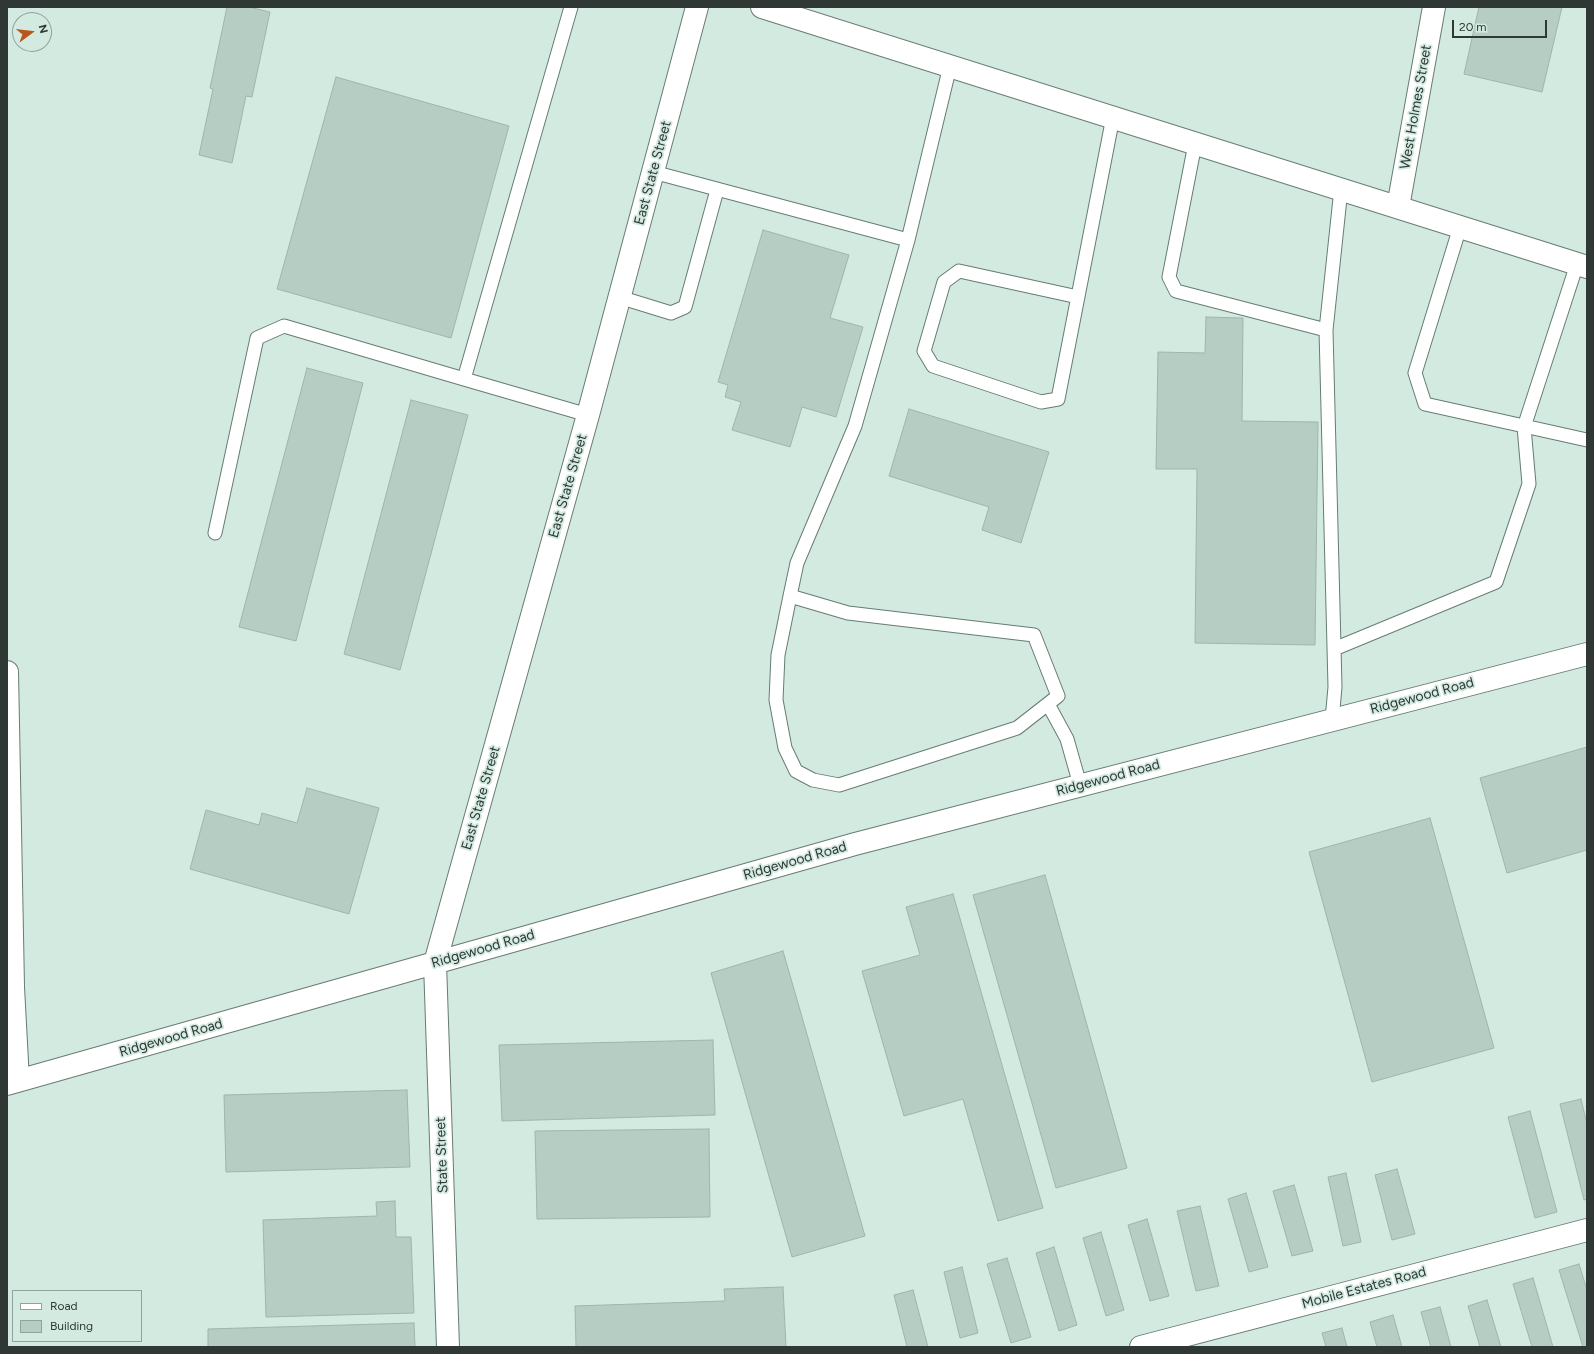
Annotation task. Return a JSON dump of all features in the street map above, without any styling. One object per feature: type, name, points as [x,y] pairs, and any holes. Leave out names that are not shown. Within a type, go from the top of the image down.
[{"type":"street","name":"East State Street","points":[[435,963],[588,415],[697,7]]},
{"type":"street","points":[[762,7],[1582,265]]},
{"type":"street","name":"West Holmes Street","points":[[1398,207],[1434,7]]},
{"type":"street","name":"Ridgewood Road","points":[[13,1082],[855,844],[1587,654]]},
{"type":"street","points":[[7,672],[13,987],[13,1082]]},
{"type":"street","name":"State Street","points":[[435,963],[448,1347]]},
{"type":"street","name":"Mobile Estates Road","points":[[1141,1347],[1587,1230]]},
{"type":"lane","points":[[464,379],[571,7]]},
{"type":"lane","points":[[790,596],[848,613],[1034,635],[1058,696],[1017,728],[839,785],[813,780],[796,771],[785,748],[776,700],[778,655],[790,596],[797,563],[855,426],[908,240],[950,66]]},
{"type":"lane","points":[[1078,297],[959,271],[944,282],[924,351],[933,366],[1041,402],[1058,399],[1078,297],[1113,117]]},
{"type":"lane","points":[[1195,144],[1169,277],[1176,291],[1326,330]]},
{"type":"lane","points":[[653,172],[908,240]]},
{"type":"lane","points":[[1332,720],[1335,687],[1326,330],[1341,189]]},
{"type":"lane","points":[[620,297],[671,313],[685,307],[717,190]]},
{"type":"lane","points":[[1460,227],[1415,373],[1425,404],[1587,440]]},
{"type":"lane","points":[[1334,649],[1496,582],[1529,484],[1524,427],[1582,265]]},
{"type":"lane","points":[[215,533],[257,338],[284,326],[588,415]]},
{"type":"lane","points":[[1048,704],[1067,739],[1080,785]]},
{"type":"building","points":[[227,7],[249,7],[270,12],[252,97],[246,96],[232,163],[199,155],[213,89],[210,88]]},
{"type":"building","points":[[1479,7],[1562,7],[1542,92],[1464,74]]},
{"type":"building","points":[[336,77],[509,126],[451,338],[277,289]]},
{"type":"building","points":[[763,230],[849,255],[830,318],[863,327],[836,417],[802,407],[790,447],[732,430],[741,402],[725,397],[728,385],[718,382]]},
{"type":"building","points":[[1206,317],[1243,318],[1242,421],[1318,422],[1315,645],[1195,643],[1197,469],[1156,469],[1158,352],[1205,353]]},
{"type":"building","points":[[307,368],[363,383],[296,641],[239,627]]},
{"type":"building","points":[[411,400],[468,415],[400,670],[344,654]]},
{"type":"building","points":[[909,409],[1049,452],[1021,543],[982,530],[989,507],[889,476]]},
{"type":"building","points":[[1587,747],[1587,850],[1507,873],[1480,778]]},
{"type":"building","points":[[307,788],[379,808],[349,914],[190,869],[206,810],[259,825],[262,813],[297,823]]},
{"type":"building","points":[[1430,818],[1494,1048],[1372,1082],[1309,852]]},
{"type":"building","points":[[1045,875],[1127,1168],[1056,1188],[973,895]]},
{"type":"building","points":[[953,894],[1043,1208],[998,1221],[963,1099],[904,1116],[862,971],[920,955],[906,907]]},
{"type":"building","points":[[783,951],[865,1236],[792,1257],[711,973]]},
{"type":"building","points":[[713,1040],[715,1115],[502,1121],[499,1045]]},
{"type":"building","points":[[407,1090],[410,1167],[226,1172],[224,1095]]},
{"type":"building","points":[[1581,1099],[1587,1124],[1587,1199],[1584,1200],[1560,1104]]},
{"type":"building","points":[[1530,1111],[1557,1212],[1535,1218],[1508,1117]]},
{"type":"building","points":[[709,1129],[710,1217],[537,1219],[535,1131]]},
{"type":"building","points":[[1397,1169],[1415,1234],[1392,1240],[1375,1175]]},
{"type":"building","points":[[1346,1173],[1361,1242],[1343,1246],[1328,1177]]},
{"type":"building","points":[[1294,1185],[1313,1251],[1292,1256],[1273,1191]]},
{"type":"building","points":[[1246,1193],[1268,1267],[1249,1272],[1228,1199]]},
{"type":"building","points":[[395,1201],[396,1237],[411,1237],[414,1313],[266,1317],[263,1220],[377,1216],[376,1202]]},
{"type":"building","points":[[1200,1206],[1219,1286],[1196,1291],[1177,1211]]},
{"type":"building","points":[[1147,1219],[1169,1296],[1150,1301],[1128,1225]]},
{"type":"building","points":[[1101,1232],[1124,1310],[1106,1316],[1083,1238]]},
{"type":"building","points":[[1054,1247],[1077,1325],[1059,1331],[1036,1253]]},
{"type":"building","points":[[1007,1258],[1031,1337],[1011,1343],[987,1264]]},
{"type":"building","points":[[1579,1264],[1587,1290],[1587,1347],[1583,1347],[1559,1270]]},
{"type":"building","points":[[962,1267],[978,1333],[960,1338],[944,1272]]},
{"type":"building","points":[[1533,1278],[1553,1347],[1532,1347],[1513,1284]]},
{"type":"building","points":[[783,1287],[786,1347],[576,1347],[575,1306],[725,1301],[724,1289]]},
{"type":"building","points":[[913,1290],[928,1347],[907,1347],[894,1295]]},
{"type":"building","points":[[1487,1300],[1501,1347],[1480,1347],[1468,1306]]},
{"type":"building","points":[[1440,1307],[1451,1347],[1431,1347],[1421,1312]]},
{"type":"building","points":[[1393,1315],[1402,1347],[1377,1347],[1370,1322]]},
{"type":"building","points":[[414,1323],[415,1347],[208,1347],[208,1329]]},
{"type":"building","points":[[1342,1328],[1347,1347],[1326,1347],[1322,1333]]}]
